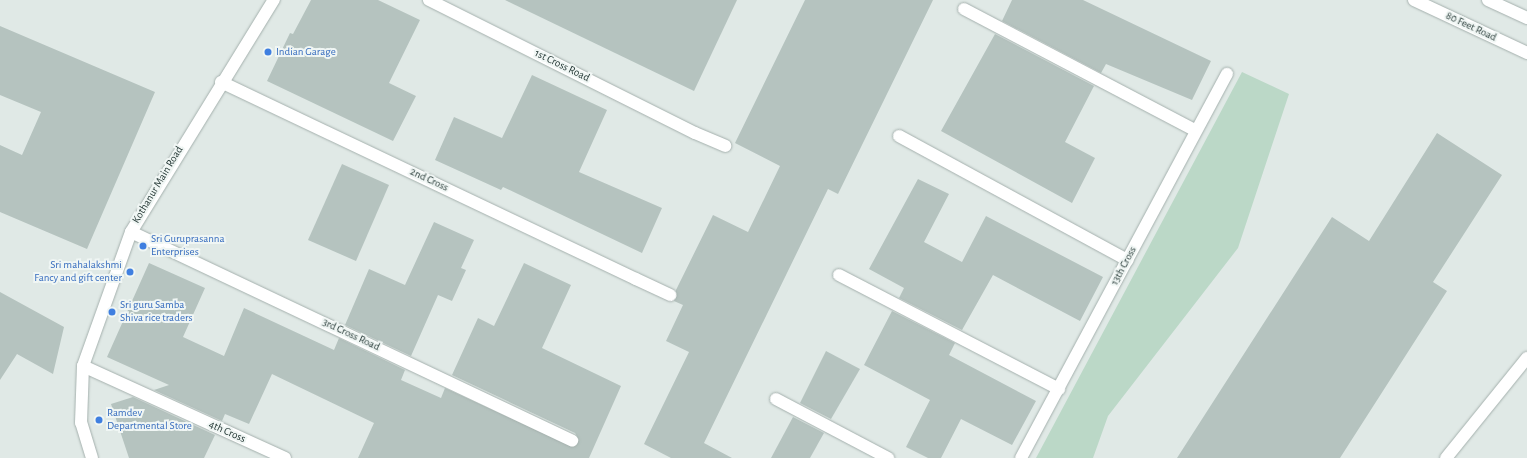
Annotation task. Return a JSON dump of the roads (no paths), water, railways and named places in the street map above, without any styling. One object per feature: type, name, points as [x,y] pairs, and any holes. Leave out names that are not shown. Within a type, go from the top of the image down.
[{"type":"street","name":"Kothanur Main Road","points":[[89,457],[81,423],[82,366],[131,232],[221,82],[274,0]]},
{"type":"street","name":"1st Cross Road","points":[[428,0],[694,133],[725,146]]},
{"type":"street","name":"80 Feet Road","points":[[1414,0],[1527,53]]},
{"type":"street","points":[[1488,0],[1527,18]]},
{"type":"street","points":[[964,9],[1194,130]]},
{"type":"street","name":"13th Cross","points":[[1021,458],[1059,389],[1194,130],[1227,74]]},
{"type":"street","name":"2nd Cross","points":[[221,82],[670,295]]},
{"type":"street","points":[[899,136],[1127,260]]},
{"type":"street","name":"3rd Cross Road","points":[[131,232],[572,440]]},
{"type":"street","points":[[840,275],[1059,389]]},
{"type":"street","points":[[1446,458],[1527,358]]},
{"type":"street","name":"4th Cross","points":[[82,366],[285,458]]},
{"type":"street","points":[[776,399],[888,458]]},
{"type":"place","name":"Indian Garage","points":[[268,52]]},
{"type":"place","name":"Sri Guruprasanna Enterprises","points":[[143,246]]},
{"type":"place","name":"Sri mahalakshmi Fancy and gift center","points":[[130,272]]},
{"type":"place","name":"Sri guru Samba Shiva rice traders","points":[[112,312]]},
{"type":"place","name":"Ramdev Departmental Store","points":[[99,420]]}]
